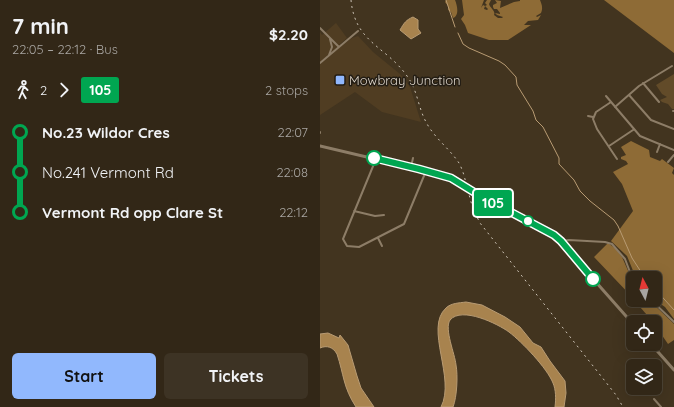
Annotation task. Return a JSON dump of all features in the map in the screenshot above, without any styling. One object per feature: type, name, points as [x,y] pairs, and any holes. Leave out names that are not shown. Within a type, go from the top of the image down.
[{"type":"street","points":[[320,28],[338,48]]},
{"type":"street","points":[[320,63],[358,31]]},
{"type":"street","points":[[327,57],[331,50],[332,43]]},
{"type":"street","points":[[614,107],[643,83],[672,66]]},
{"type":"street","points":[[643,83],[659,102]]},
{"type":"street","points":[[629,95],[651,120],[674,130]]},
{"type":"street","points":[[606,96],[633,130],[643,138],[674,150]]},
{"type":"street","points":[[611,102],[596,112],[593,117],[594,124],[617,159]]},
{"type":"street","points":[[588,116],[593,117]]},
{"type":"street","points":[[609,146],[633,130]]},
{"type":"street","points":[[658,152],[660,144]]},
{"type":"street","points":[[320,146],[426,171],[451,178],[464,185],[550,233],[561,241],[626,316]]},
{"type":"street","points":[[668,162],[674,155]]},
{"type":"street","points":[[411,167],[412,158]]},
{"type":"street","points":[[376,159],[343,240],[347,246],[358,247],[405,223],[414,196],[426,171]]},
{"type":"street","points":[[354,211],[375,216],[384,215]]},
{"type":"street","points":[[378,238],[382,246]]},
{"type":"street","points":[[561,241],[608,242],[612,244],[625,259],[630,271]]},
{"type":"street","points":[[658,307],[674,322]]},
{"type":"street","points":[[657,351],[674,370]]},
{"type":"street","points":[[654,400],[661,407]]},
{"type":"shaded area","points":[[446,0],[455,0],[457,11],[455,17],[453,18],[451,12],[448,10],[448,6],[445,2]]},
{"type":"shaded area","points":[[462,0],[484,0],[481,8],[483,5],[487,5],[485,3],[487,0],[491,0],[489,4],[494,12],[494,15],[498,18],[503,17],[495,13],[500,14],[497,9],[494,9],[493,7],[493,5],[497,3],[495,0],[501,1],[500,8],[520,0],[540,0],[542,10],[541,13],[536,16],[541,15],[538,20],[528,21],[524,25],[531,25],[508,40],[489,40],[468,33],[461,19],[464,15]]},
{"type":"shaded area","points":[[604,0],[674,0],[674,53]]},
{"type":"shaded area","points":[[413,17],[418,20],[418,29],[421,33],[411,39],[400,30],[405,22]]},
{"type":"shaded area","points":[[336,23],[347,38],[339,45],[341,46],[352,38],[358,36],[373,52],[400,74],[410,87],[421,122],[382,112],[355,92],[320,115],[320,32],[322,35]]},
{"type":"shaded area","points":[[674,74],[674,109],[672,109],[668,104],[660,100],[667,97],[662,94],[656,85]]},
{"type":"shaded area","points":[[631,141],[649,150],[650,157],[660,161],[662,159],[674,168],[672,173],[674,175],[674,319],[662,305],[662,271],[633,271],[627,256],[611,241],[633,211],[622,184],[613,172],[628,164],[626,161],[621,159],[621,157],[626,155],[621,147]]},
{"type":"shaded area","points":[[608,243],[615,248],[622,257],[628,271],[626,271],[626,291],[594,257]]},
{"type":"shaded area","points":[[466,302],[482,305],[505,317],[520,327],[533,343],[541,347],[565,381],[566,393],[564,407],[555,407],[555,389],[550,377],[534,356],[514,336],[489,321],[463,315],[456,316],[450,320],[448,324],[457,369],[457,386],[453,407],[441,407],[445,395],[445,382],[438,328],[440,317],[448,306]]},
{"type":"shaded area","points":[[640,307],[656,307],[674,324],[674,340],[668,344],[662,335],[662,315],[647,315]]},
{"type":"shaded area","points":[[328,333],[339,338],[340,335],[348,345],[361,388],[374,407],[356,407],[346,387],[337,354],[330,347],[320,348],[320,334]]},
{"type":"waterway","points":[[446,0],[455,27]]},
{"type":"waterway","points":[[458,33],[463,44],[499,61],[516,77],[517,85],[533,111],[536,120],[543,127],[559,158],[559,164],[574,180],[580,191],[614,220],[632,258],[640,271]]},
{"type":"waterway","points":[[662,297],[674,310]]},
{"type":"railway","points":[[351,0],[358,26],[365,35],[399,66],[407,76],[413,86],[428,126],[459,163],[472,205],[480,223],[616,395],[623,407]]},
{"type":"bus line","name":"105","points":[[374,158],[451,178],[459,182],[482,197],[554,235],[561,241],[593,279]]},
{"type":"place","name":"Mowbray Junction","points":[[340,80]]}]
